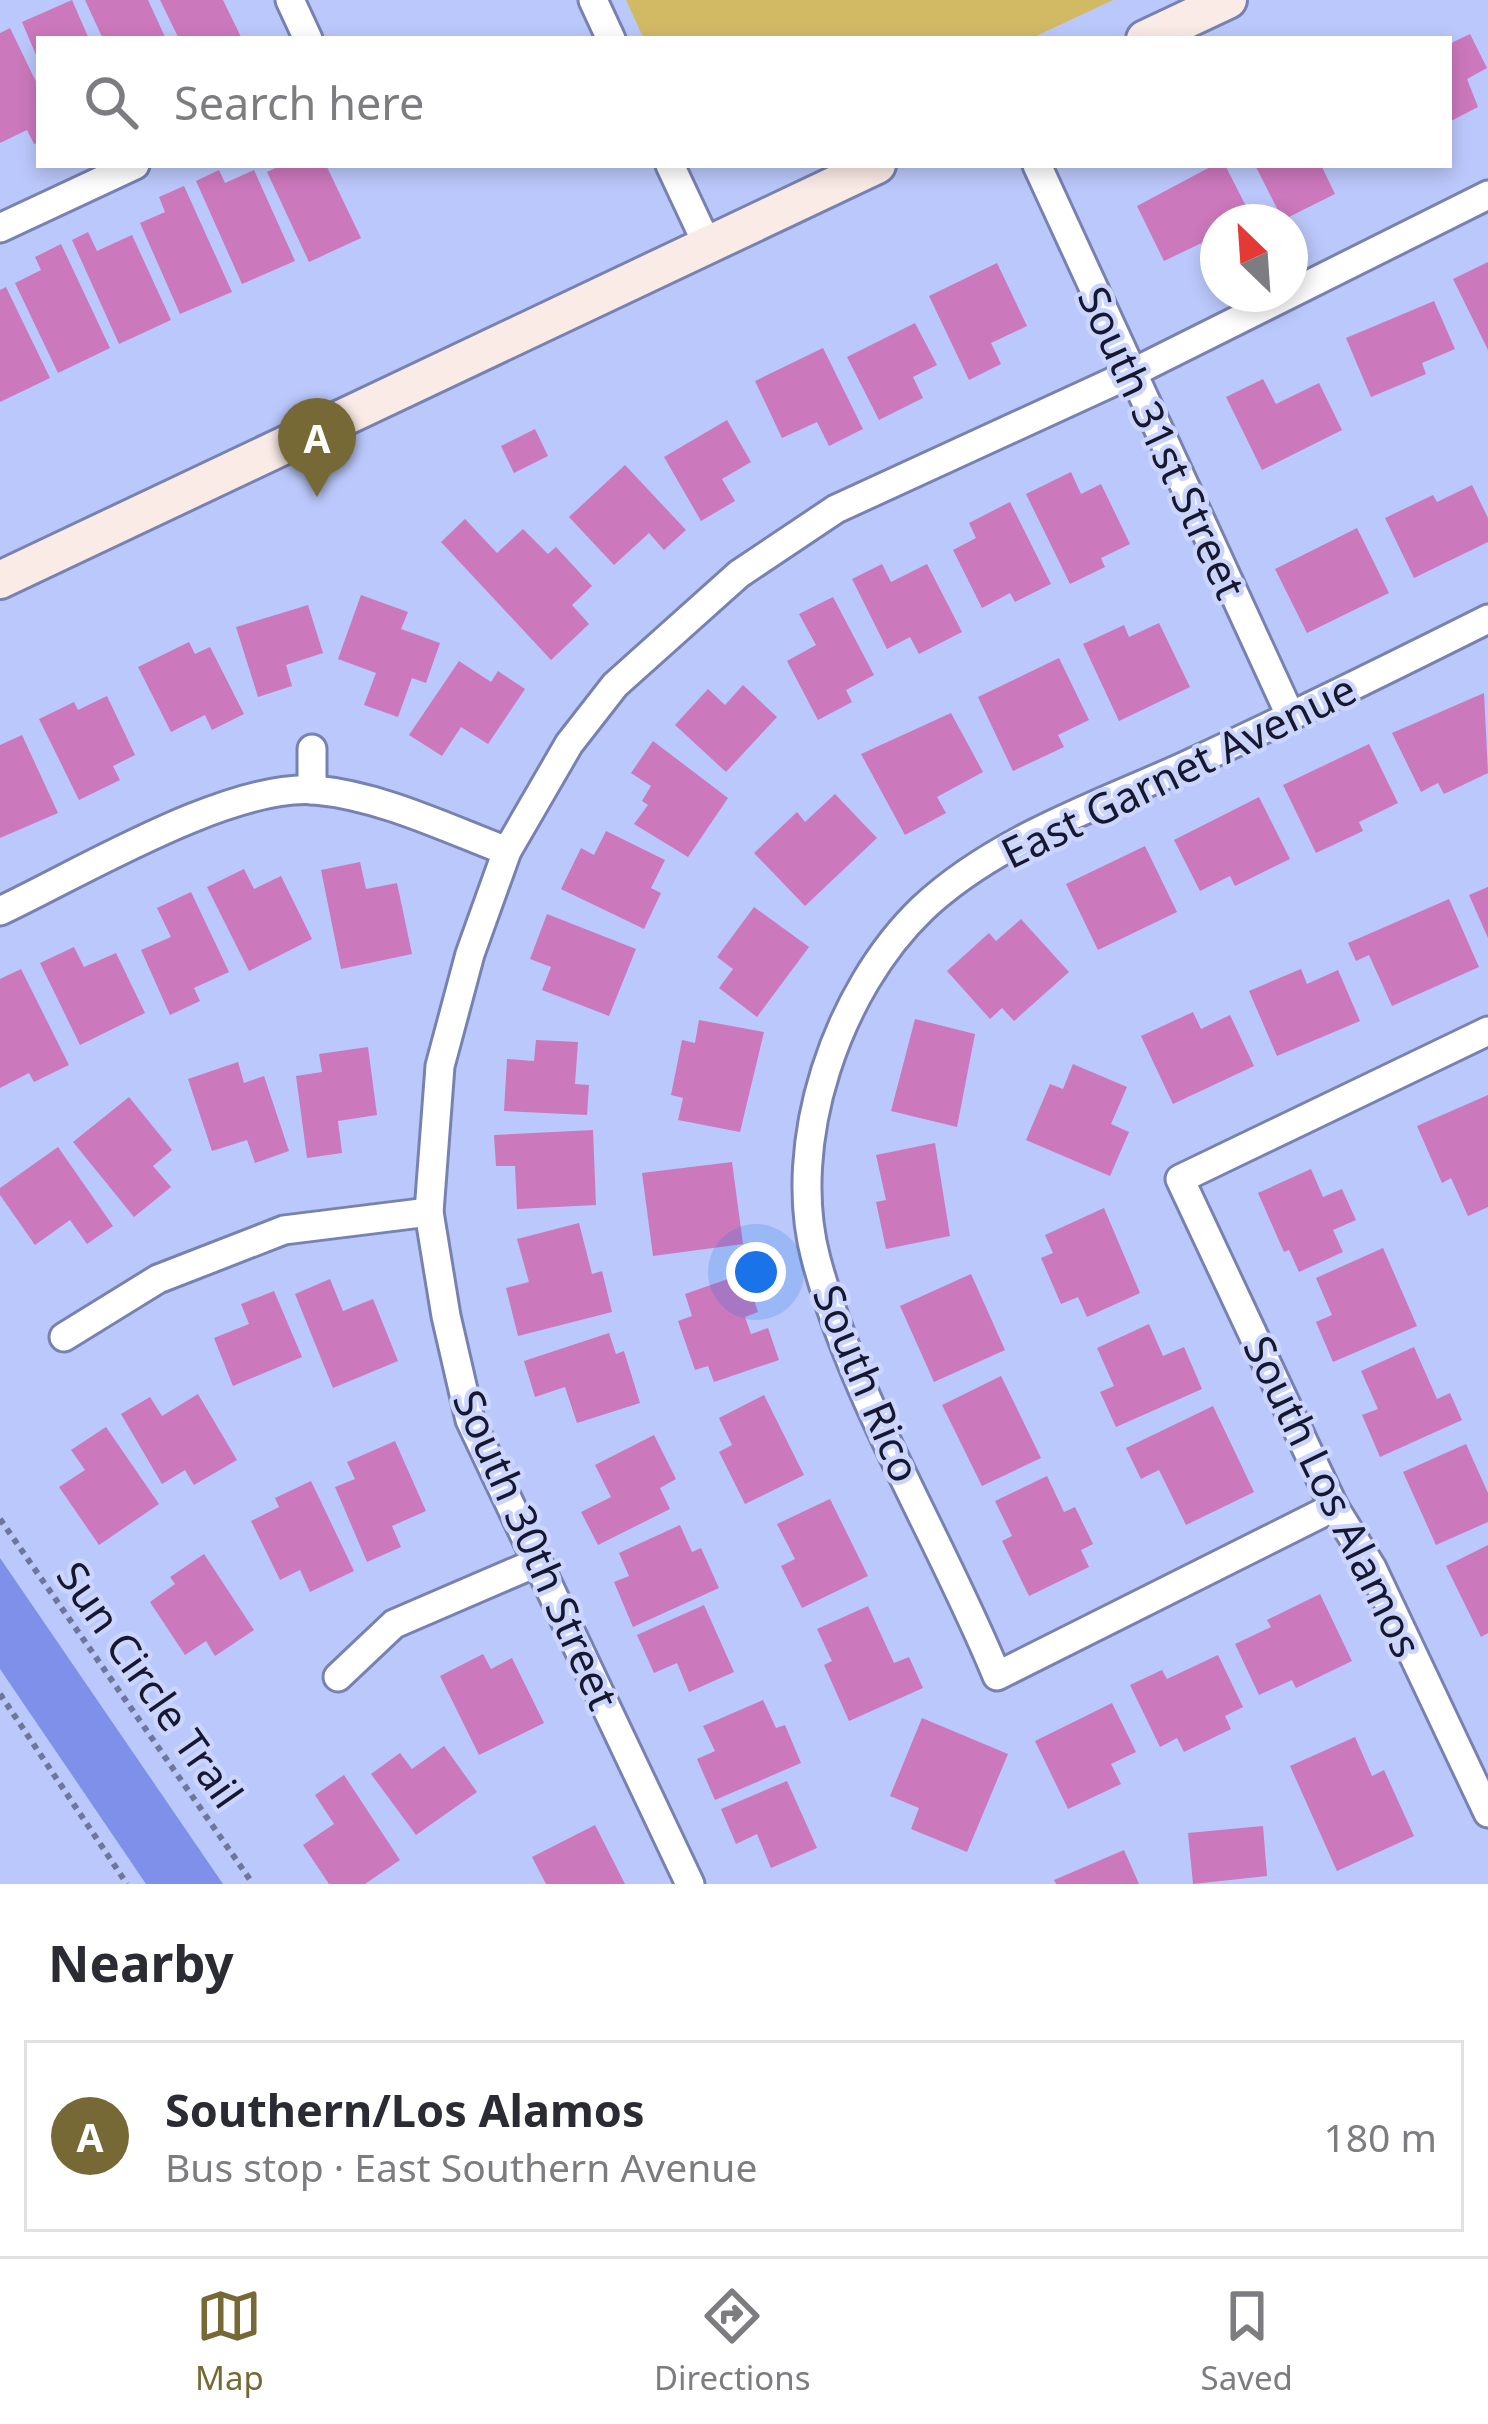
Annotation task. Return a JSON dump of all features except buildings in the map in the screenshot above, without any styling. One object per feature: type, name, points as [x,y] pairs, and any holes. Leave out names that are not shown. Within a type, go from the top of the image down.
[{"type":"main road","points":[[1150,36],[1228,0]]},
{"type":"main road","points":[[0,580],[872,168]]},
{"type":"street","points":[[290,0],[307,36]]},
{"type":"street","points":[[593,0],[610,36]]},
{"type":"street","points":[[0,228],[129,168]]},
{"type":"street","points":[[671,168],[708,246]]},
{"type":"street","name":"South 31st Street","points":[[1038,168],[1291,717]]},
{"type":"street","name":"South 30th Street","points":[[690,1884],[470,1420],[428,1212],[440,1066],[470,954],[507,851],[569,744],[615,685],[740,574],[836,509],[1130,374],[1488,195]]},
{"type":"street","name":"East Garnet Avenue","points":[[825,1077],[858,992],[922,909],[1001,850],[1291,717],[1488,619]]},
{"type":"street","points":[[312,749],[312,790]]},
{"type":"street","points":[[0,911],[198,816],[312,790],[396,808],[507,851]]},
{"type":"street","name":"South Los Alamos","points":[[1488,1030],[1180,1179],[1334,1508],[1372,1568],[1488,1813]]},
{"type":"street","name":"South Rico","points":[[825,1077],[806,1168],[815,1257],[866,1390],[997,1676],[1334,1508]]},
{"type":"street","points":[[64,1337],[158,1280],[284,1230],[428,1212]]},
{"type":"street","points":[[338,1677],[394,1624],[538,1562]]},
{"type":"path","name":"Sun Circle Trail","points":[[0,1519],[253,1884]]},
{"type":"path","points":[[0,1694],[127,1884]]},
{"type":"shaded area","points":[[626,0],[1113,0],[1036,36],[643,36]]},
{"type":"water","points":[[0,1558],[223,1884],[146,1884],[0,1669]]},
{"type":"place","name":"Southern/Los Alamos","points":[[317,497]]}]
